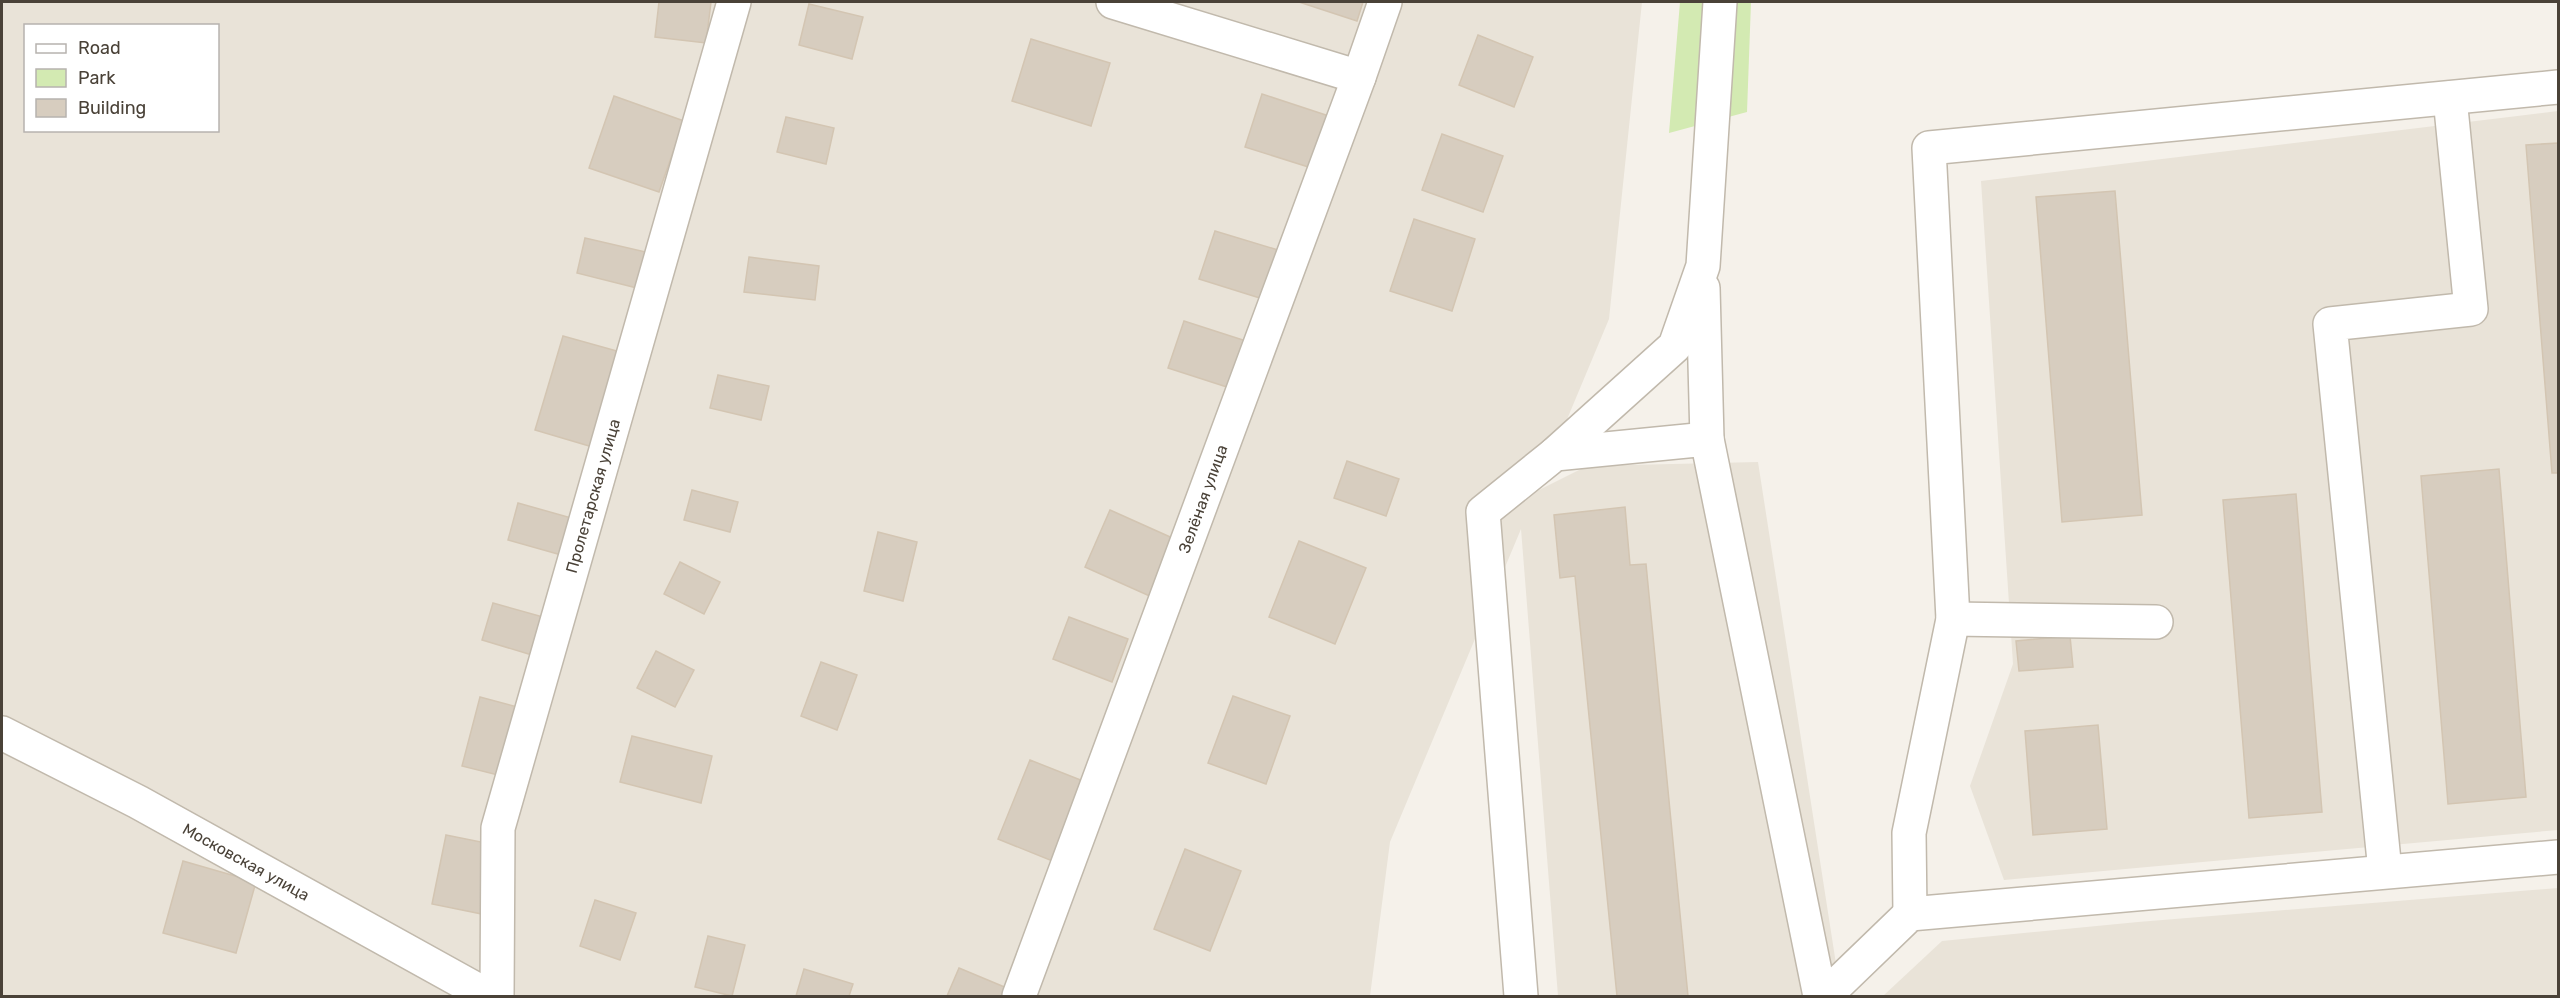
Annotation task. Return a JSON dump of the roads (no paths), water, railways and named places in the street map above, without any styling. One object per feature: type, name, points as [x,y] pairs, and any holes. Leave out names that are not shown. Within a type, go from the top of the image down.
[{"type":"street","name":"Пролетарская улица","points":[[497,996],[498,828],[734,2]]},
{"type":"street","points":[[1113,2],[1359,77]]},
{"type":"street","name":"Зелёная улица","points":[[1019,996],[1385,2]]},
{"type":"street","points":[[1720,2],[1702,266],[1707,439],[1820,996]]},
{"type":"street","points":[[1910,914],[1909,833],[1953,619],[1929,148],[2559,87]]},
{"type":"street","points":[[2385,871],[2330,324],[2471,309],[2450,98]]},
{"type":"street","points":[[1521,996],[1483,512],[1555,454],[1675,346],[1702,266]]},
{"type":"street","points":[[1555,454],[1707,439]]},
{"type":"street","points":[[1953,619],[2156,622]]},
{"type":"street","name":"Московская улица","points":[[2,733],[138,802],[489,996]]},
{"type":"street","points":[[1825,996],[1910,914],[2559,857]]}]
